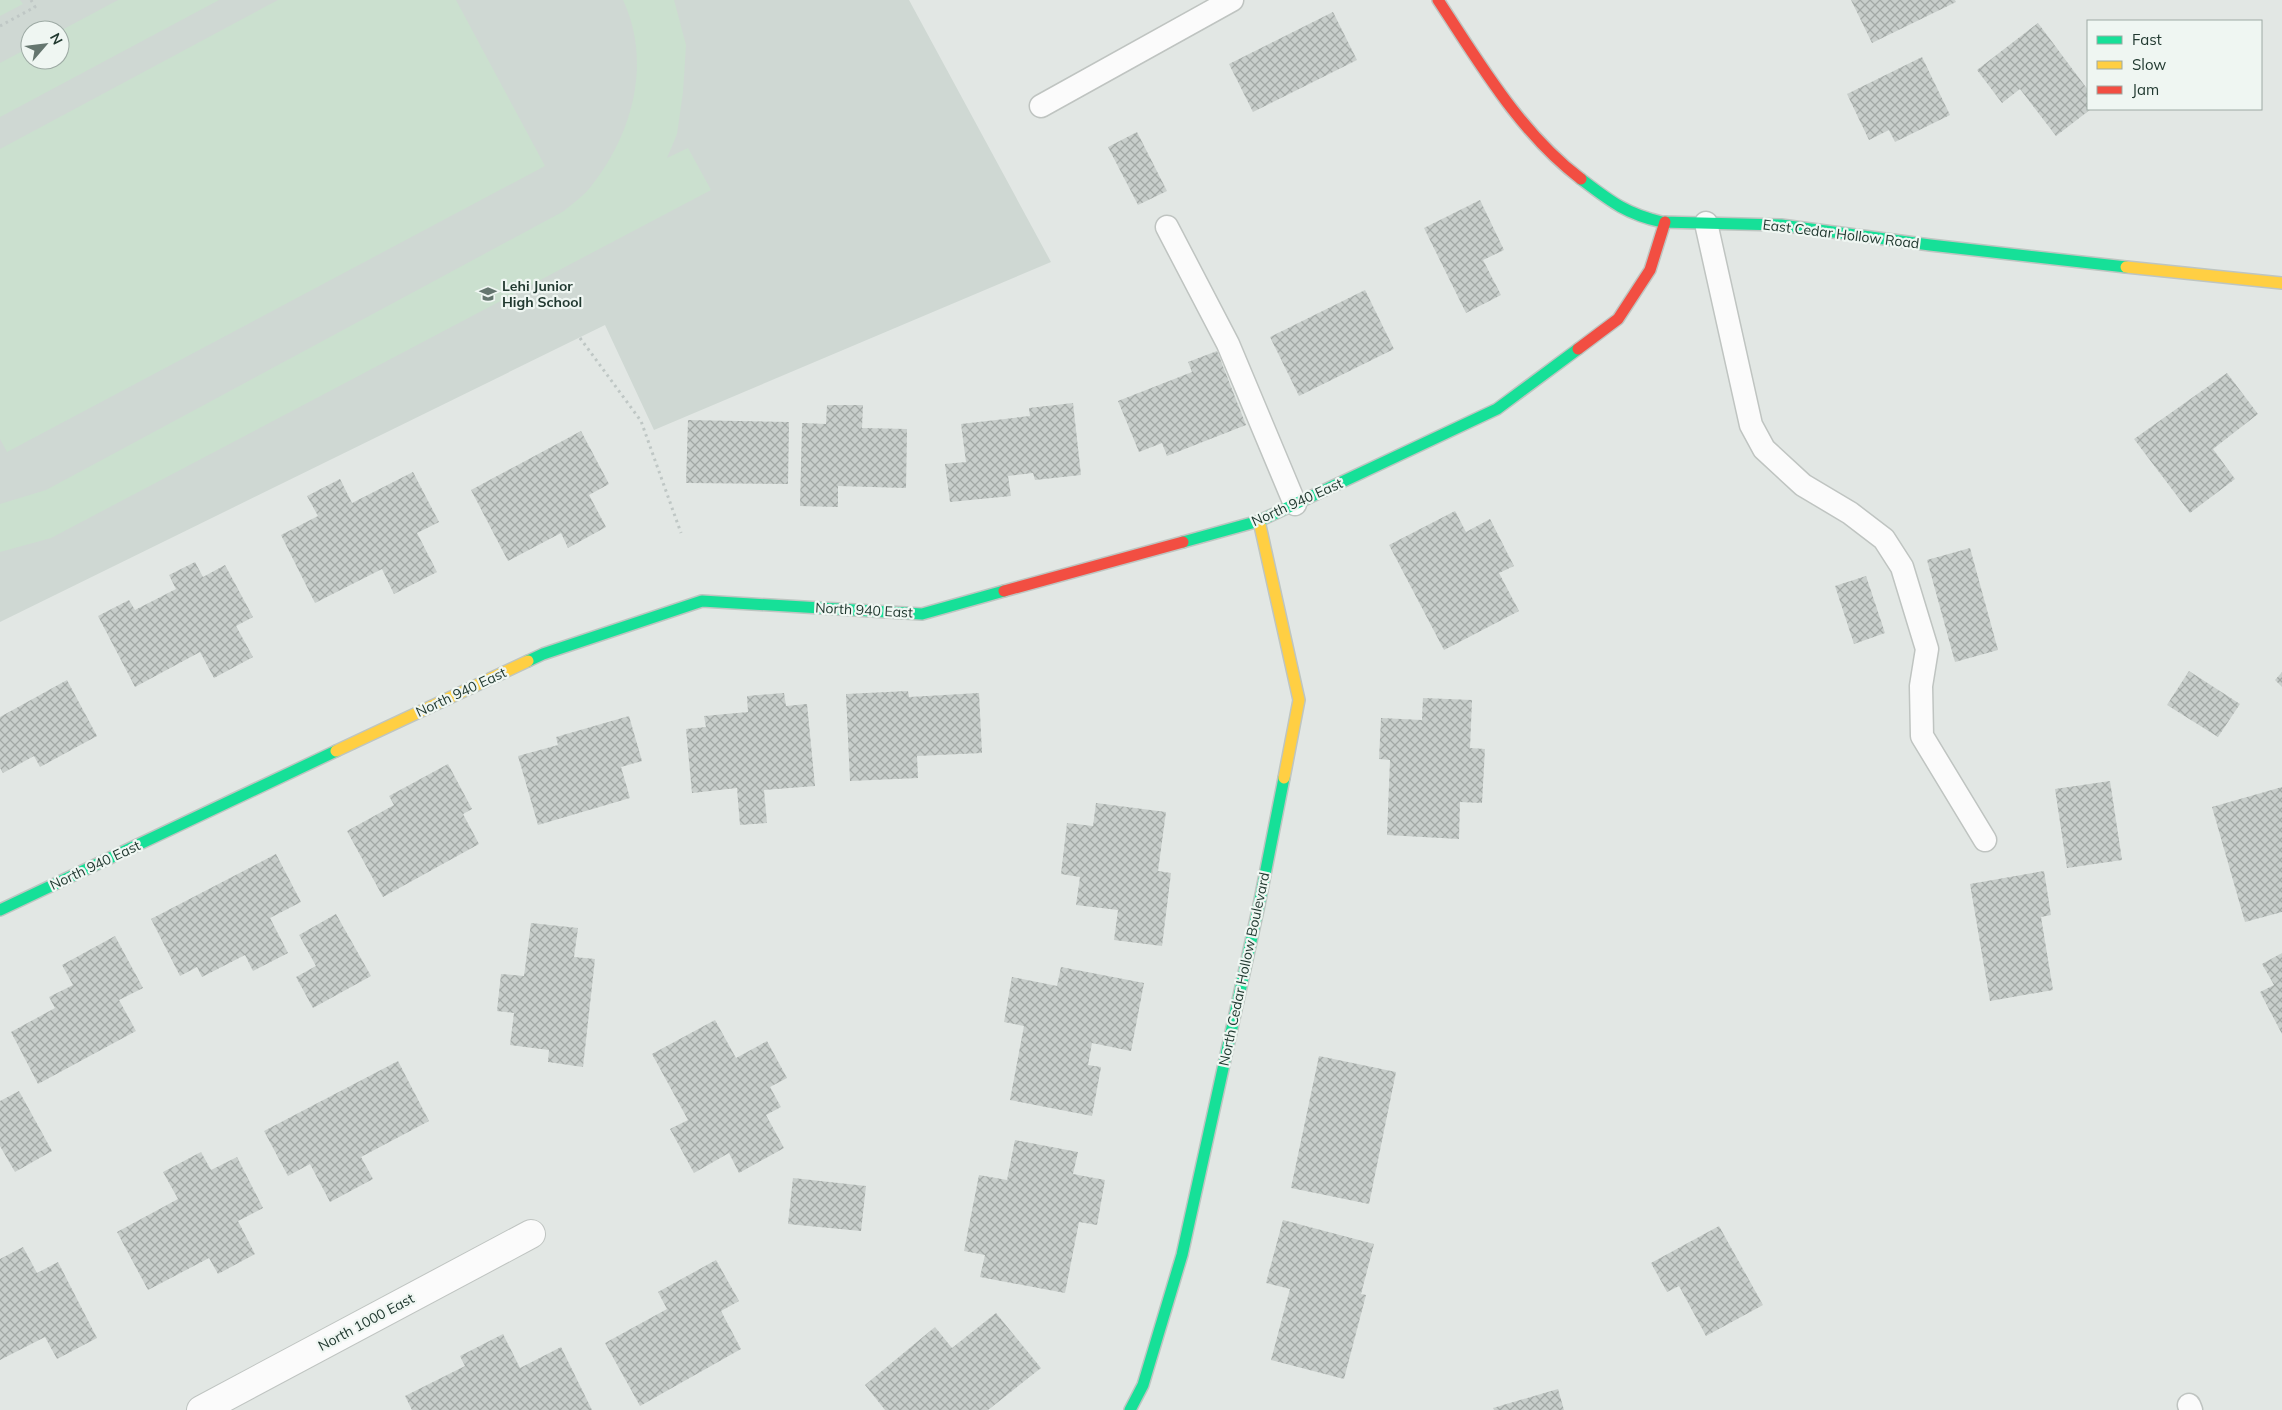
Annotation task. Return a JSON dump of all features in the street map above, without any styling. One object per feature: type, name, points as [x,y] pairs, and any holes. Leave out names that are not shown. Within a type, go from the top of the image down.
[{"type":"street","name":"East Cedar Hollow Road","points":[[1438,0],[1487,74],[1540,142],[1561,164],[1587,185],[1626,211],[1665,222],[1779,225],[2024,256],[2282,283]]},
{"type":"street","name":"North 940 East","points":[[0,910],[543,654],[702,601],[922,614],[1259,521],[1497,409],[1618,319],[1650,270],[1665,222]]},
{"type":"street","name":"North Cedar Hollow Boulevard","points":[[1130,1410],[1144,1385],[1182,1255],[1259,905],[1299,700],[1259,521]]},
{"type":"street","name":"North 1000 East","points":[[201,1410],[531,1234]]},
{"type":"lane","points":[[1041,106],[1232,0]]},
{"type":"lane","points":[[1706,223],[1751,425],[1764,449],[1803,485],[1850,513],[1884,539],[1902,567],[1927,649],[1921,686],[1922,736],[1985,840]]},
{"type":"lane","points":[[1167,226],[1228,344],[1295,504]]},
{"type":"path","points":[[0,26],[35,7],[31,0]]},
{"type":"path","points":[[580,338],[641,421],[681,533]]},
{"type":"shaded area","name":"Lehi Junior High School","points":[[0,0],[909,0],[1051,262],[654,430],[605,325],[0,622]]},
{"type":"green space","points":[[0,0],[20,0],[23,4],[0,16]]},
{"type":"green space","points":[[118,0],[219,0],[0,117],[0,63],[20,52],[20,70],[70,70],[70,26]]},
{"type":"green space","points":[[278,0],[456,0],[545,166],[7,452],[0,439],[0,149]]},
{"type":"green space","points":[[623,0],[674,0],[686,45],[683,92],[677,134],[667,158],[688,148],[711,190],[51,538],[0,552],[0,504],[46,490],[564,211],[582,196],[606,165],[618,143],[634,96],[637,72],[636,48],[632,24]]},
{"type":"building","points":[[1851,0],[1955,0],[1956,2],[1872,43]]},
{"type":"building","points":[[1333,12],[1357,60],[1253,112],[1229,64]]},
{"type":"building","points":[[2038,23],[2087,89],[2087,110],[2090,110],[2056,136],[2020,89],[2002,103],[1977,70]]},
{"type":"building","points":[[1922,57],[1950,115],[1895,142],[1889,130],[1869,140],[1847,94]]},
{"type":"building","points":[[1137,132],[1167,191],[1138,205],[1108,147]]},
{"type":"building","points":[[1480,200],[1504,250],[1483,260],[1501,295],[1466,313],[1424,228]]},
{"type":"building","points":[[1365,290],[1394,349],[1299,396],[1270,337]]},
{"type":"building","points":[[1217,351],[1246,425],[1167,456],[1162,443],[1139,452],[1118,401],[1192,372],[1188,362]]},
{"type":"building","points":[[2227,373],[2258,414],[2213,449],[2235,479],[2190,513],[2134,439]]},
{"type":"building","points":[[1073,403],[1081,475],[1035,480],[1033,473],[1008,476],[1011,496],[950,502],[945,464],[966,462],[961,424],[1030,416],[1029,408]]},
{"type":"building","points":[[827,405],[863,405],[862,428],[907,429],[906,488],[838,486],[838,507],[800,506],[802,423],[826,424]]},
{"type":"building","points":[[688,420],[789,422],[788,484],[686,483]]},
{"type":"building","points":[[581,431],[609,484],[589,495],[606,527],[568,548],[561,533],[508,561],[471,490]]},
{"type":"building","points":[[413,472],[439,522],[417,533],[437,572],[394,594],[382,569],[315,603],[281,535],[318,516],[307,496],[340,479],[352,503]]},
{"type":"building","points":[[1455,511],[1466,532],[1490,519],[1514,566],[1499,573],[1519,611],[1444,650],[1389,545]]},
{"type":"building","points":[[1970,548],[1998,650],[1955,662],[1927,560]]},
{"type":"building","points":[[195,562],[203,577],[225,565],[253,617],[236,626],[253,657],[214,678],[200,652],[135,687],[98,616],[129,600],[135,610],[176,589],[169,575]]},
{"type":"building","points":[[1866,576],[1885,633],[1854,644],[1835,586]]},
{"type":"building","points":[[2189,671],[2240,704],[2218,737],[2167,705]]},
{"type":"building","points":[[2282,672],[2282,687],[2275,680]]},
{"type":"building","points":[[67,680],[97,736],[40,767],[34,756],[3,773],[0,768],[0,717]]},
{"type":"building","points":[[908,691],[909,697],[979,693],[982,753],[917,756],[918,778],[850,781],[846,694]]},
{"type":"building","points":[[784,693],[786,706],[807,704],[815,786],[764,790],[767,823],[740,825],[737,788],[692,793],[686,729],[706,727],[704,716],[748,712],[747,696]]},
{"type":"building","points":[[1423,698],[1472,700],[1470,748],[1485,749],[1482,803],[1460,802],[1459,839],[1387,835],[1390,760],[1379,759],[1381,718],[1422,720]]},
{"type":"building","points":[[629,716],[642,761],[621,767],[630,798],[538,825],[518,756],[558,745],[556,737]]},
{"type":"building","points":[[448,764],[472,809],[463,814],[479,844],[383,897],[347,831],[394,805],[389,796]]},
{"type":"building","points":[[2110,781],[2122,860],[2067,868],[2055,789]]},
{"type":"building","points":[[2282,787],[2282,912],[2245,922],[2212,807]]},
{"type":"building","points":[[1096,803],[1166,812],[1158,871],[1171,873],[1162,946],[1114,940],[1118,910],[1076,905],[1080,877],[1061,874],[1067,823],[1093,826]]},
{"type":"building","points":[[276,854],[301,902],[270,918],[288,953],[253,971],[245,955],[202,977],[197,967],[180,976],[151,919]]},
{"type":"building","points":[[2044,871],[2051,915],[2041,917],[2053,990],[1990,1001],[1970,884]]},
{"type":"building","points":[[336,914],[371,976],[313,1008],[296,977],[316,966],[299,935]]},
{"type":"building","points":[[531,923],[578,928],[574,957],[595,959],[583,1067],[548,1062],[549,1050],[510,1045],[514,1013],[497,1011],[501,974],[524,976]]},
{"type":"building","points":[[115,936],[143,988],[119,1000],[136,1031],[38,1084],[11,1032],[55,1008],[49,997],[73,985],[62,965]]},
{"type":"building","points":[[2282,953],[2282,1034],[2260,992],[2274,985],[2262,964]]},
{"type":"building","points":[[1061,967],[1144,983],[1131,1051],[1092,1043],[1088,1065],[1101,1067],[1092,1116],[1010,1100],[1024,1026],[1004,1022],[1012,977],[1057,986]]},
{"type":"building","points":[[715,1020],[736,1058],[767,1041],[787,1078],[770,1087],[781,1107],[766,1115],[784,1148],[739,1173],[729,1153],[694,1173],[670,1129],[688,1120],[652,1054]]},
{"type":"building","points":[[1319,1056],[1396,1072],[1369,1204],[1291,1188]]},
{"type":"building","points":[[398,1061],[429,1121],[361,1157],[373,1179],[330,1202],[310,1164],[288,1176],[264,1131]]},
{"type":"building","points":[[19,1091],[52,1151],[15,1172],[0,1146],[0,1101]]},
{"type":"building","points":[[1015,1140],[1078,1152],[1073,1174],[1105,1180],[1097,1225],[1079,1222],[1065,1293],[980,1277],[985,1255],[964,1251],[979,1175],[1007,1180]]},
{"type":"building","points":[[201,1152],[211,1170],[237,1157],[263,1208],[238,1221],[255,1254],[218,1274],[209,1258],[148,1290],[117,1232],[178,1199],[163,1172]]},
{"type":"building","points":[[793,1178],[866,1186],[861,1231],[788,1224]]},
{"type":"building","points":[[1283,1220],[1374,1244],[1361,1294],[1366,1295],[1344,1379],[1271,1360],[1290,1289],[1266,1283]]},
{"type":"building","points":[[1719,1226],[1763,1305],[1706,1336],[1679,1286],[1667,1292],[1651,1263]]},
{"type":"building","points":[[23,1247],[37,1273],[58,1262],[97,1338],[57,1359],[45,1337],[0,1360],[0,1259]]},
{"type":"building","points":[[716,1260],[739,1301],[721,1311],[741,1349],[640,1406],[605,1343],[667,1309],[658,1292]]},
{"type":"building","points":[[996,1313],[1041,1368],[988,1410],[885,1410],[865,1385],[935,1327],[952,1348]]},
{"type":"building","points":[[503,1334],[520,1368],[561,1347],[592,1410],[412,1410],[405,1396],[465,1366],[460,1356]]},
{"type":"building","points":[[1558,1389],[1564,1410],[1494,1410],[1493,1408]]},
{"type":"traffic: fast","points":[[1581,179],[1628,211],[1662,222],[1781,225],[1930,245],[2126,267]]},
{"type":"traffic: fast","points":[[1183,542],[1259,521],[1497,409],[1578,349]]},
{"type":"traffic: fast","points":[[528,661],[543,654],[702,601],[922,614],[1004,591]]},
{"type":"traffic: fast","points":[[0,910],[336,751]]},
{"type":"traffic: fast","points":[[1130,1410],[1143,1385],[1182,1255],[1259,905],[1284,778]]},
{"type":"traffic: slow","points":[[2126,267],[2282,283]]},
{"type":"traffic: slow","points":[[1259,521],[1299,700],[1284,778]]},
{"type":"traffic: slow","points":[[336,751],[528,661]]},
{"type":"traffic: jam","points":[[1438,0],[1502,96],[1539,140],[1559,161],[1581,179]]},
{"type":"traffic: jam","points":[[1578,349],[1618,319],[1650,270],[1665,222]]},
{"type":"traffic: jam","points":[[1004,591],[1183,542]]},
{"type":"place","name":"Lehi Junior High School","points":[[488,294]]}]
